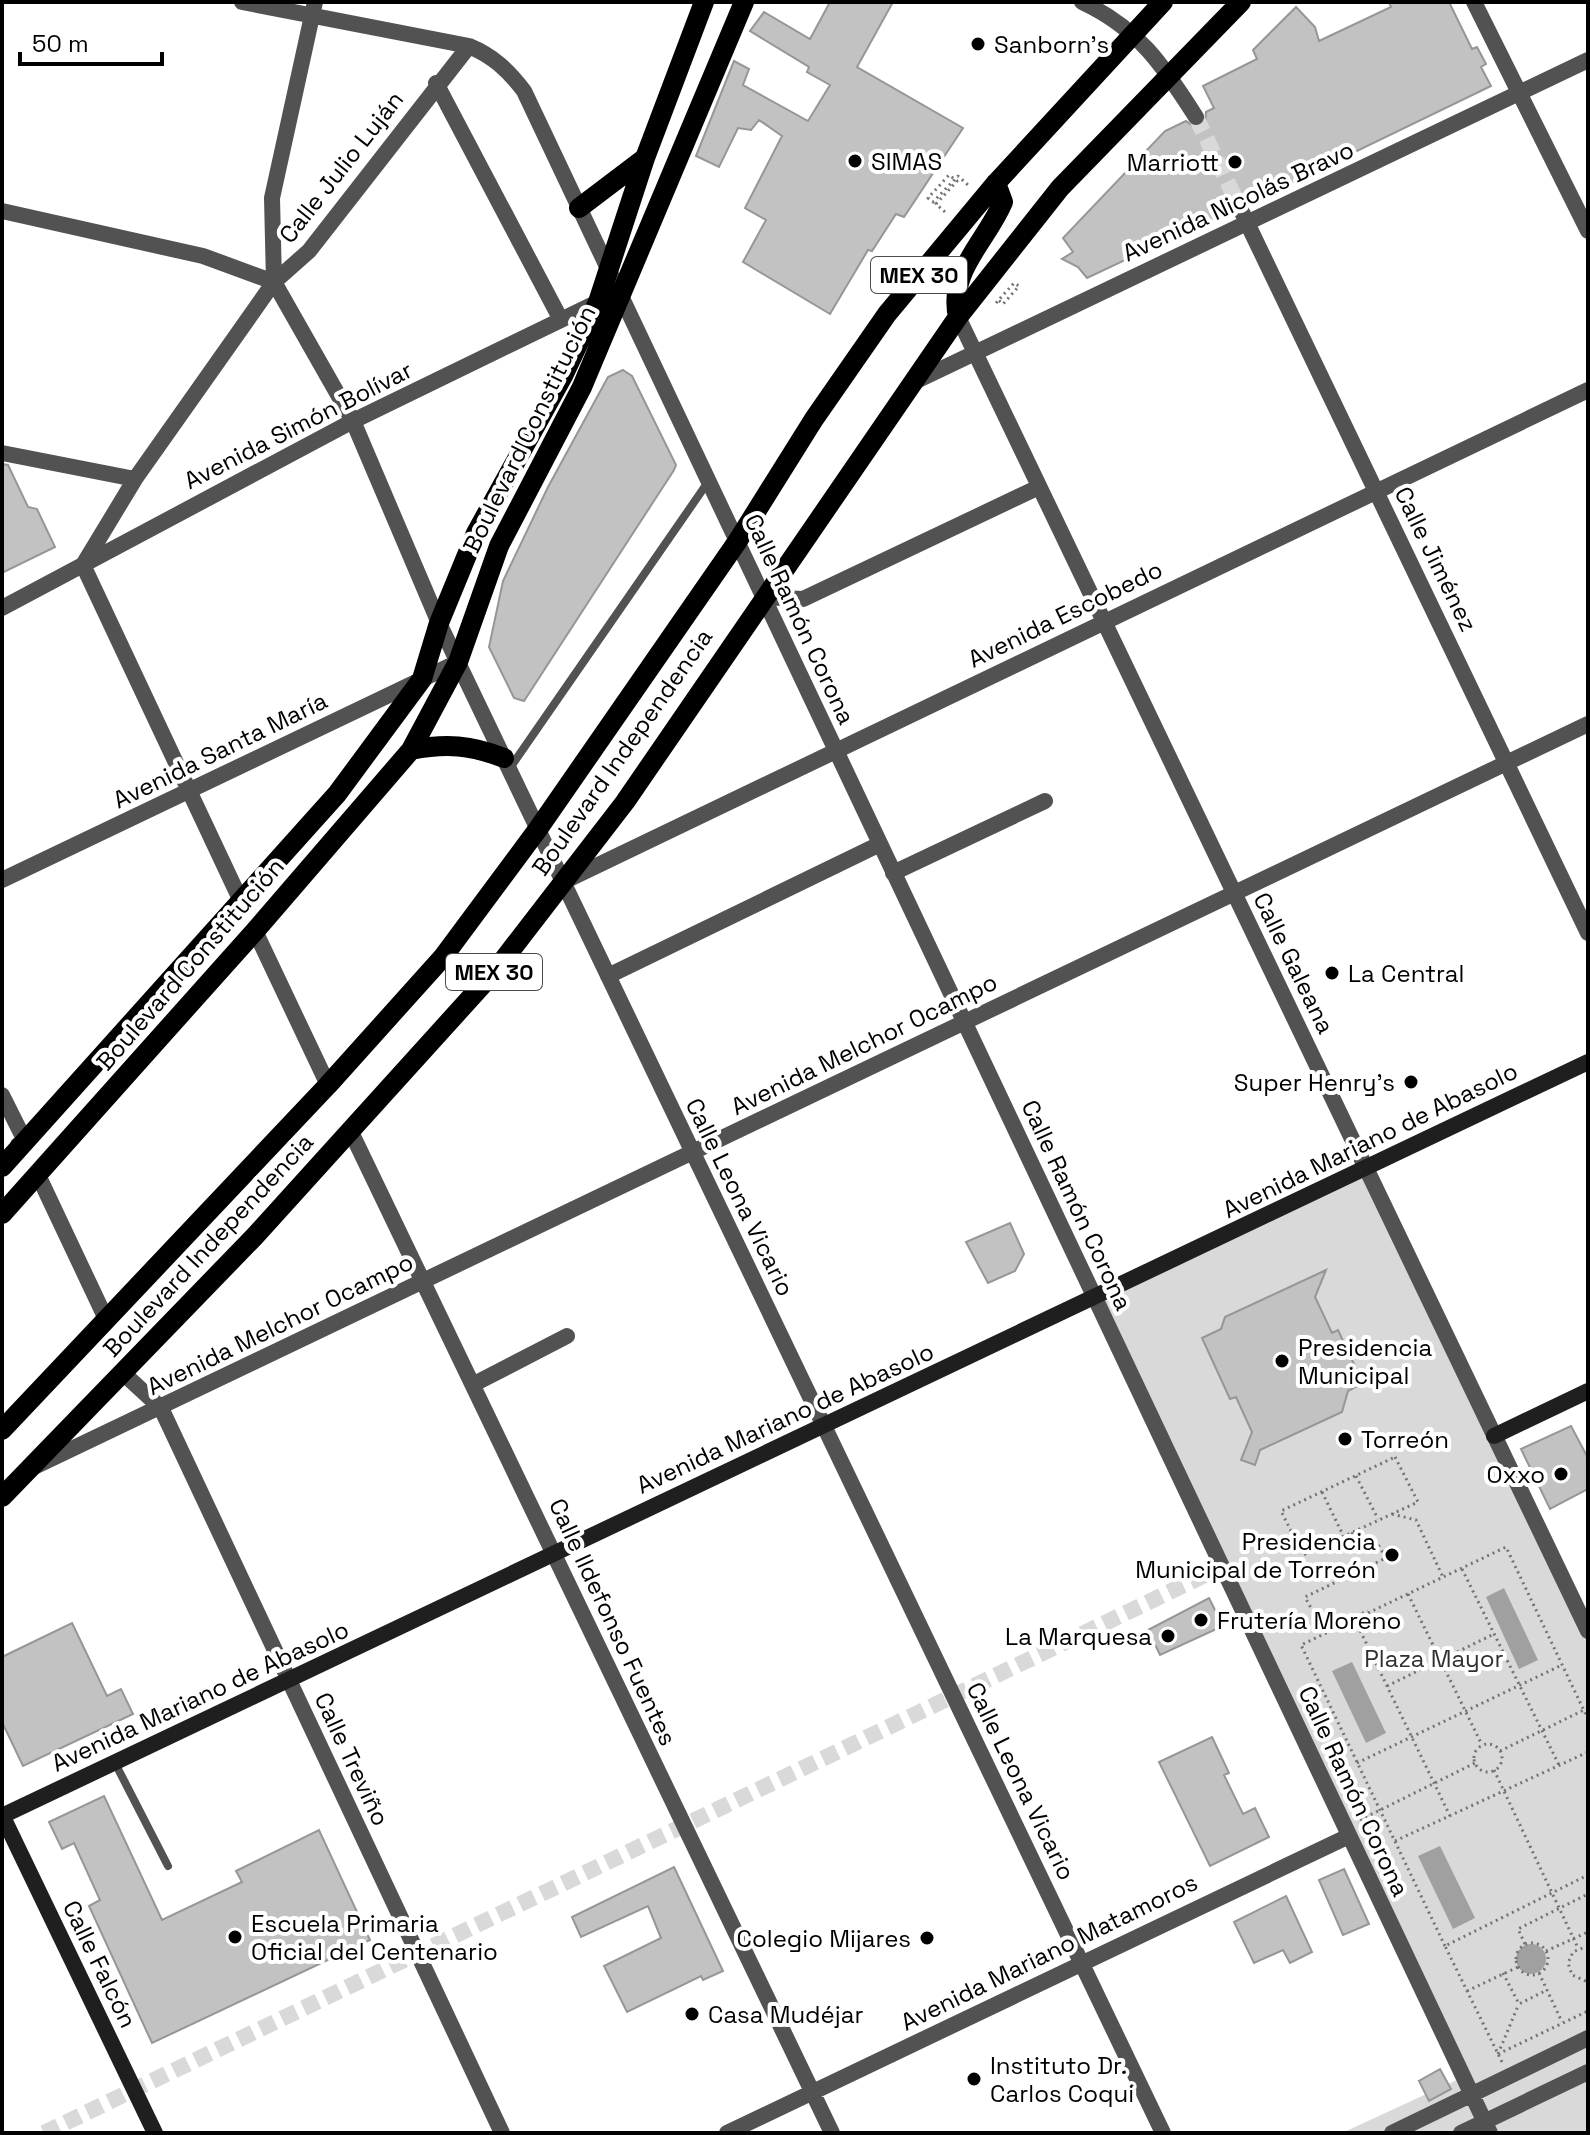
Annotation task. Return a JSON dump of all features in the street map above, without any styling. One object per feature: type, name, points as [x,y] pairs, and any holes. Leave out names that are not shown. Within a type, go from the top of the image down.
[{"type":"main road","name":"Boulevard Constitución","points":[[2,1167],[337,794],[422,679],[439,623],[476,533],[563,376],[598,302],[645,158],[704,2]]},
{"type":"main road","name":"Boulevard Constitución","points":[[2,1214],[255,931],[411,750],[458,662],[499,546],[582,387],[744,2]]},
{"type":"main road","name":"Boulevard Independencia","points":[[2,1430],[328,1085],[443,957],[538,829],[737,542],[814,419],[887,314],[989,190],[1163,2]]},
{"type":"main road","name":"Boulevard Independencia","points":[[2,1497],[351,1132],[494,972],[625,802],[762,597],[958,317],[1060,188],[1241,2]]},
{"type":"main road","points":[[579,208],[645,158]]},
{"type":"main road","points":[[958,317],[954,300],[958,276],[1003,202],[989,190]]},
{"type":"main road","points":[[411,750],[455,745],[478,748],[507,764]]},
{"type":"street","name":"Calle Ramón Corona","points":[[242,2],[314,9],[469,46],[487,54],[507,69],[524,91],[1487,2127]]},
{"type":"street","points":[[1082,2],[1110,15],[1134,33],[1170,76],[1196,117]]},
{"type":"street","points":[[1474,2],[1587,225]]},
{"type":"street","points":[[2,211],[203,256],[274,282],[272,198],[314,9]]},
{"type":"street","name":"Calle Julio Luján","points":[[83,565],[135,479],[274,282],[309,251],[436,83],[469,46]]},
{"type":"street","name":"Avenida Nicolás Bravo","points":[[909,384],[1588,60]]},
{"type":"street","points":[[436,83],[561,320]]},
{"type":"street","name":"Calle Jiménez","points":[[1239,206],[1588,933]]},
{"type":"street","name":"Calle Leona Vicario","points":[[274,282],[353,421],[439,623],[1163,2133]]},
{"type":"street","name":"Avenida Simón Bolívar","points":[[2,608],[353,421],[598,302],[612,296],[621,298]]},
{"type":"street","name":"Calle Galeana","points":[[958,317],[1588,1631]]},
{"type":"street","name":"Avenida Escobedo","points":[[563,882],[1588,390]]},
{"type":"street","points":[[2,453],[135,479]]},
{"type":"street","points":[[762,597],[803,599],[1039,487]]},
{"type":"street","points":[[83,565],[240,899]]},
{"type":"street","name":"Avenida Santa María","points":[[2,880],[458,662]]},
{"type":"street","name":"Avenida Melchor Ocampo","points":[[31,1468],[1588,724]]},
{"type":"street","points":[[893,873],[1045,801]]},
{"type":"street","points":[[608,976],[880,844]]},
{"type":"street","points":[[255,931],[328,1085]]},
{"type":"street","name":"Avenida Mariano de Abasolo","points":[[2,1816],[1588,1062]]},
{"type":"street","points":[[2,1095],[25,1141],[2,1152]]},
{"type":"street","name":"Calle Ildefonso Fuentes","points":[[351,1132],[832,2133]]},
{"type":"street","points":[[38,1175],[106,1319]]},
{"type":"street","points":[[474,1384],[567,1336]]},
{"type":"street","name":"Calle Treviño","points":[[123,1373],[161,1408],[502,2133]]},
{"type":"street","points":[[1494,1436],[1588,1391]]},
{"type":"street","name":"Calle Falcón","points":[[2,1816],[155,2133]]},
{"type":"street","name":"Avenida Mariano Matamoros","points":[[727,2133],[1082,1964],[1347,1832]]},
{"type":"street","points":[[1392,2133],[1588,2038]]},
{"type":"street","points":[[1461,2133],[1487,2127],[1588,2072]]},
{"type":"lane","points":[[507,764],[708,482]]},
{"type":"lane","points":[[115,1763],[168,1866]]},
{"type":"path","points":[[949,175],[928,198],[933,202],[958,176],[989,190]]},
{"type":"path","points":[[995,304],[1014,283],[1019,286],[1003,304]]},
{"type":"path","points":[[1395,1457],[1418,1502],[1303,1555],[1281,1511],[1322,1492],[1395,1457]]},
{"type":"path","points":[[1356,1476],[1378,1520]]},
{"type":"path","points":[[1322,1492],[1344,1536]]},
{"type":"path","points":[[1391,1514],[1416,1520],[1443,1577]]},
{"type":"path","points":[[1350,1533],[1379,1546],[1386,1558],[1305,1597],[1320,1624],[1334,1625],[1376,1610]]},
{"type":"path","points":[[1509,2076],[1301,1645],[1506,1547],[1586,1709],[1588,1719]]},
{"type":"path","points":[[1462,1569],[1559,1765]]},
{"type":"path","points":[[1408,1594],[1482,1745]]},
{"type":"path","points":[[1355,1620],[1450,1816]]},
{"type":"path","points":[[1387,1686],[1494,1634]]},
{"type":"path","points":[[1357,1763],[1562,1665]]},
{"type":"path","points":[[1500,1751],[1586,1709]]},
{"type":"path","points":[[1491,1744],[1500,1751],[1500,1763],[1494,1770],[1485,1771],[1475,1763],[1474,1755],[1482,1745],[1491,1744]]},
{"type":"path","points":[[1395,1841],[1588,1752]]},
{"type":"path","points":[[1347,1832],[1380,1810],[1475,1763]]},
{"type":"path","points":[[1494,1770],[1578,1948]]},
{"type":"path","points":[[1445,1946],[1588,1875]]},
{"type":"path","points":[[1525,1944],[1518,1929],[1588,1894]]},
{"type":"path","points":[[1546,1951],[1588,1932]]},
{"type":"path","points":[[1525,1944],[1539,1945],[1546,1951],[1548,1961],[1539,1973]]},
{"type":"path","points":[[1525,1944],[1516,1954],[1518,1967],[1524,1973],[1539,1973]]},
{"type":"path","points":[[1588,1946],[1578,1948],[1570,1957],[1569,1969],[1576,1979],[1588,1982]]},
{"type":"path","points":[[1467,1991],[1518,1967]]},
{"type":"path","points":[[1503,1973],[1519,2004]]},
{"type":"path","points":[[1539,1973],[1562,2022]]},
{"type":"path","points":[[1498,2054],[1519,2004],[1547,1990]]},
{"type":"path","points":[[1498,2054],[1588,2011]]},
{"type":"green space","name":"Plaza Mayor","points":[[1367,1168],[1588,1626],[1588,2133],[1342,2133],[1461,2078],[1096,1299]]},
{"type":"shaded area","points":[[1504,1588],[1538,1660],[1519,1669],[1486,1597]]},
{"type":"shaded area","points":[[1352,1662],[1386,1733],[1366,1743],[1332,1671]]},
{"type":"shaded area","points":[[1440,1846],[1475,1918],[1453,1929],[1418,1856]]},
{"type":"shaded area","points":[[1531,1944],[1537,1945],[1545,1953],[1545,1965],[1537,1973],[1531,1974],[1525,1973],[1517,1965],[1516,1959],[1517,1953],[1525,1945]]},
{"type":"building","name":"SIMAS","points":[[830,2],[893,2],[857,67],[963,128],[904,217],[896,214],[872,251],[868,250],[830,314],[743,262],[766,220],[745,208],[782,136],[759,120],[751,130],[738,128],[719,167],[696,156],[734,61],[749,69],[743,85],[808,121],[830,85],[807,72],[809,67],[750,31],[764,12],[810,39]]},
{"type":"building","name":"Marriott","points":[[1389,2],[1449,2],[1472,49],[1477,47],[1486,64],[1481,67],[1491,86],[1270,193],[1249,202],[1244,197],[1235,196],[1230,200],[1229,211],[1087,278],[1078,267],[1062,259],[1073,252],[1063,238],[1165,131],[1186,121],[1196,128],[1205,123],[1206,112],[1214,108],[1203,86],[1257,59],[1253,50],[1296,7],[1315,27],[1319,41],[1391,7]]},
{"type":"building","points":[[623,370],[632,376],[676,465],[524,701],[514,698],[489,647],[503,581],[548,487],[608,377]]},
{"type":"building","points":[[2,464],[8,465],[28,507],[37,509],[55,547],[2,573]]},
{"type":"building","points":[[1010,1223],[1024,1254],[1015,1271],[988,1283],[966,1242]]},
{"type":"building","name":"Presidencia Municipal","points":[[1326,1270],[1315,1297],[1332,1333],[1338,1330],[1363,1383],[1348,1391],[1342,1412],[1260,1450],[1255,1465],[1241,1460],[1252,1432],[1236,1397],[1230,1399],[1202,1338],[1221,1329],[1225,1317]]},
{"type":"building","name":"Oxxo","points":[[1571,1426],[1588,1458],[1588,1489],[1550,1509],[1521,1449]]},
{"type":"building","points":[[1209,1598],[1223,1626],[1160,1655],[1148,1630]]},
{"type":"building","points":[[72,1623],[107,1696],[121,1689],[133,1714],[23,1766],[2,1722],[2,1657]]},
{"type":"building","points":[[1212,1737],[1229,1773],[1224,1775],[1243,1814],[1255,1808],[1269,1837],[1210,1866],[1159,1762]]},
{"type":"building","name":"Escuela Primaria Oficial del Centenario","points":[[104,1796],[162,1920],[242,1882],[236,1871],[319,1830],[370,1940],[152,2043],[89,1906],[100,1900],[74,1843],[62,1849],[49,1822]]},
{"type":"building","points":[[674,1867],[723,1971],[703,1980],[701,1976],[627,2012],[604,1966],[661,1938],[648,1906],[581,1937],[572,1917]]},
{"type":"building","points":[[1344,1869],[1369,1924],[1343,1935],[1319,1880]]},
{"type":"building","points":[[1286,1896],[1312,1952],[1290,1963],[1283,1950],[1254,1963],[1234,1922]]},
{"type":"building","points":[[1440,2069],[1451,2089],[1429,2101],[1419,2081]]},
{"type":"tunnel","points":[[1196,117],[1239,206]]},
{"type":"tunnel","points":[[44,2133],[1494,1436]]},
{"type":"place","name":"Sanborn's","points":[[978,44]]},
{"type":"place","name":"SIMAS","points":[[855,161]]},
{"type":"place","name":"Marriott","points":[[1235,162]]},
{"type":"place","name":"La Central","points":[[1332,973]]},
{"type":"place","name":"Super Henry's","points":[[1411,1082]]},
{"type":"place","name":"Presidencia Municipal","points":[[1282,1361]]},
{"type":"place","name":"Torreón","points":[[1345,1439]]},
{"type":"place","name":"Oxxo","points":[[1561,1474]]},
{"type":"place","name":"Presidencia Municipal de Torreón","points":[[1392,1555]]},
{"type":"place","name":"Frutería Moreno","points":[[1201,1620]]},
{"type":"place","name":"La Marquesa","points":[[1168,1636]]},
{"type":"place","name":"Escuela Primaria Oficial del Centenario","points":[[235,1937]]},
{"type":"place","name":"Colegio Mijares","points":[[927,1938]]},
{"type":"place","name":"Casa Mudéjar","points":[[692,2014]]},
{"type":"place","name":"Instituto Dr. Carlos Coqui","points":[[974,2079]]}]
